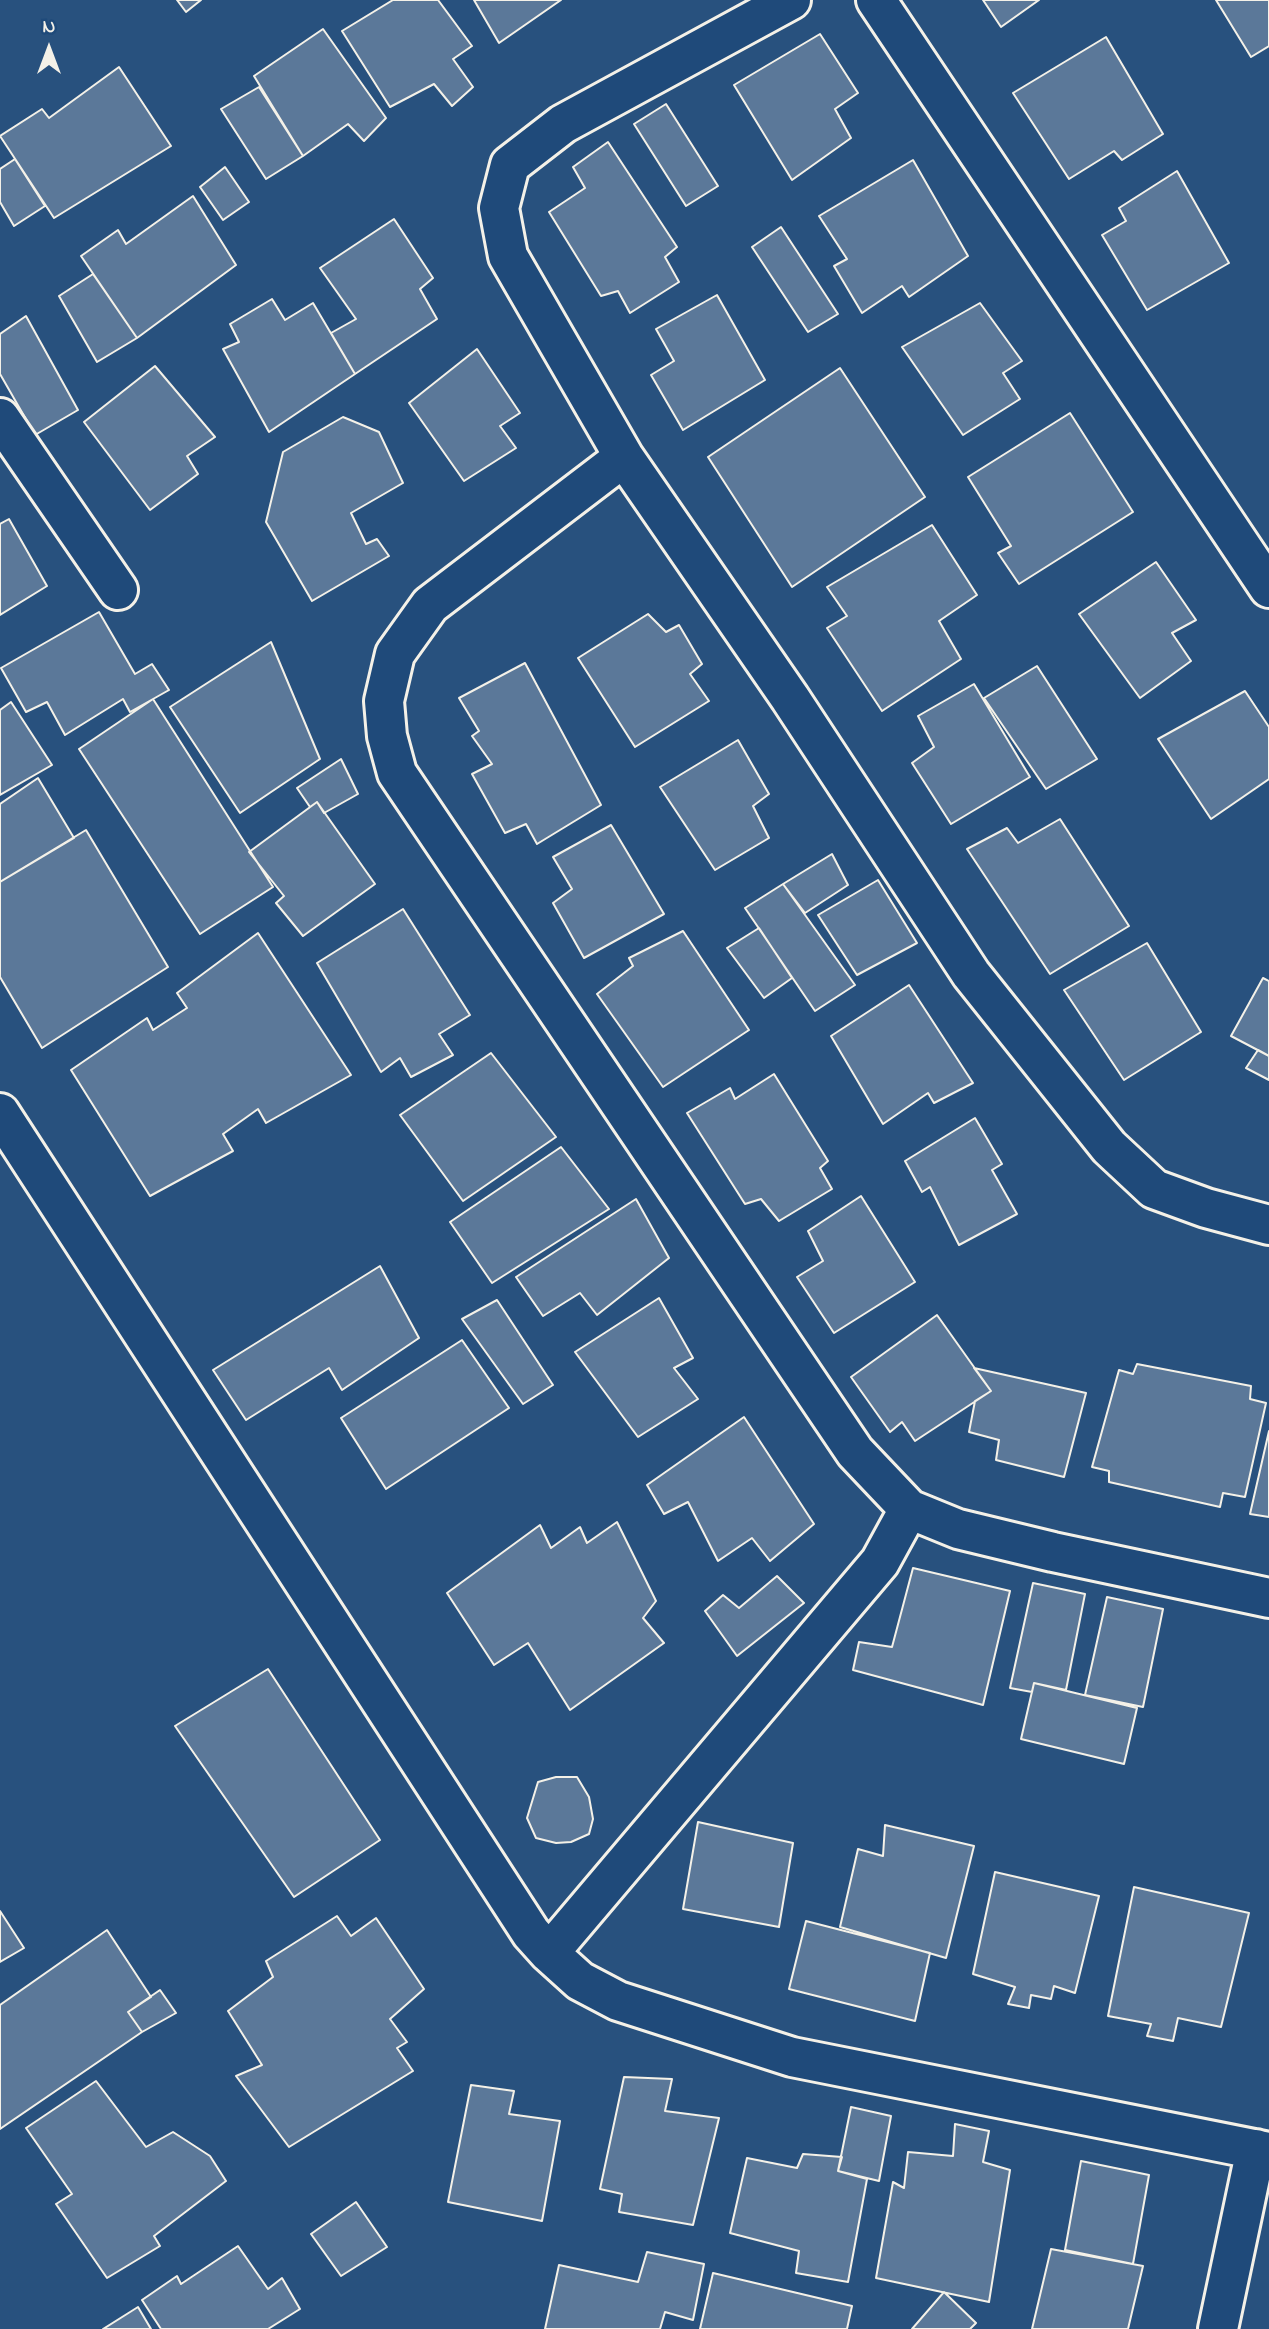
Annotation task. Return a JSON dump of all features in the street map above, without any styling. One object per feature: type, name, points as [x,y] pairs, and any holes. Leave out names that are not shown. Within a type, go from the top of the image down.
[{"type":"street","points":[[791,0],[563,124],[510,164],[499,208],[508,256],[624,457],[790,698],[971,974],[1109,1146],[1154,1189],[1206,1208],[1269,1225]]},
{"type":"street","points":[[876,0],[1269,588]]},
{"type":"street","points":[[0,418],[118,590]]},
{"type":"street","points":[[624,457],[430,605],[395,654],[384,701],[387,736],[397,773],[855,1452],[909,1509],[958,1529],[1269,1598]]},
{"type":"street","points":[[0,1113],[524,1922],[549,1953],[580,1981],[618,2001],[792,2057],[1263,2150],[1218,2329]]},
{"type":"street","points":[[549,1953],[880,1562],[909,1509]]},
{"type":"building","points":[[177,0],[201,0],[186,12]]},
{"type":"building","points":[[393,0],[438,0],[472,46],[453,59],[473,87],[452,106],[434,84],[390,107],[342,31]]},
{"type":"building","points":[[474,0],[561,0],[499,43]]},
{"type":"building","points":[[983,0],[1039,0],[1001,27]]},
{"type":"building","points":[[1216,0],[1269,0],[1269,46],[1251,57]]},
{"type":"building","points":[[323,29],[386,118],[364,141],[348,124],[303,156],[254,76]]},
{"type":"building","points":[[820,34],[858,93],[835,109],[851,138],[792,180],[734,85]]},
{"type":"building","points":[[1106,37],[1163,134],[1122,160],[1114,151],[1069,179],[1013,93]]},
{"type":"building","points":[[119,67],[171,146],[54,218],[0,136],[42,109],[49,118]]},
{"type":"building","points":[[259,87],[303,156],[266,179],[221,109]]},
{"type":"building","points":[[666,104],[718,186],[686,206],[634,124]]},
{"type":"building","points":[[608,142],[677,247],[665,257],[679,282],[630,313],[618,291],[601,296],[549,212],[585,188],[573,167]]},
{"type":"building","points":[[15,159],[45,206],[14,226],[0,202],[0,169]]},
{"type":"building","points":[[913,160],[968,256],[909,297],[902,286],[862,313],[834,266],[847,259],[819,216]]},
{"type":"building","points":[[225,167],[249,202],[223,220],[200,187]]},
{"type":"building","points":[[1177,171],[1229,263],[1147,310],[1102,235],[1126,221],[1119,208]]},
{"type":"building","points":[[193,196],[236,265],[137,338],[81,256],[118,230],[126,244]]},
{"type":"building","points":[[394,219],[433,278],[420,289],[437,319],[355,374],[331,333],[356,319],[320,268]]},
{"type":"building","points":[[781,227],[838,314],[808,332],[752,247]]},
{"type":"building","points":[[93,274],[137,338],[97,362],[59,296]]},
{"type":"building","points":[[717,295],[765,380],[683,430],[651,375],[674,361],[656,329]]},
{"type":"building","points":[[272,299],[285,320],[313,303],[355,374],[269,432],[223,349],[239,342],[230,324]]},
{"type":"building","points":[[980,303],[1022,361],[1003,373],[1020,399],[963,435],[902,347]]},
{"type":"building","points":[[26,316],[78,410],[35,435],[0,374],[0,334]]},
{"type":"building","points":[[477,349],[520,413],[500,426],[516,448],[464,481],[409,403]]},
{"type":"building","points":[[155,366],[215,437],[187,456],[198,474],[150,510],[84,422]]},
{"type":"building","points":[[840,368],[925,497],[792,587],[708,457]]},
{"type":"building","points":[[1070,413],[1133,512],[1019,584],[998,553],[1011,546],[968,477]]},
{"type":"building","points":[[343,417],[379,432],[403,483],[351,513],[366,544],[377,539],[389,556],[312,601],[266,522],[283,452]]},
{"type":"building","points":[[9,519],[47,586],[0,615],[0,524]]},
{"type":"building","points":[[932,525],[977,595],[939,621],[961,659],[882,711],[827,628],[847,616],[827,587]]},
{"type":"building","points":[[1156,562],[1196,620],[1172,633],[1191,661],[1140,698],[1079,614]]},
{"type":"building","points":[[99,612],[135,674],[152,664],[169,690],[130,712],[123,699],[65,735],[47,702],[26,712],[1,668]]},
{"type":"building","points":[[648,614],[666,632],[679,625],[702,664],[690,674],[709,701],[635,747],[578,658]]},
{"type":"building","points":[[271,642],[320,759],[240,813],[170,707]]},
{"type":"building","points":[[525,663],[601,805],[537,844],[526,824],[505,833],[472,774],[492,764],[472,736],[479,731],[459,698]]},
{"type":"building","points":[[1037,666],[1097,759],[1046,789],[984,698]]},
{"type":"building","points":[[974,684],[1030,777],[951,824],[912,763],[934,747],[918,716]]},
{"type":"building","points":[[1245,691],[1269,727],[1269,779],[1211,819],[1158,739]]},
{"type":"building","points":[[153,699],[273,887],[200,934],[79,749]]},
{"type":"building","points":[[11,702],[52,765],[0,795],[0,710]]},
{"type":"building","points":[[738,740],[769,794],[753,806],[769,838],[715,870],[660,787]]},
{"type":"building","points":[[341,759],[358,794],[324,813],[317,802],[310,807],[297,788]]},
{"type":"building","points":[[38,778],[74,838],[0,882],[0,804]]},
{"type":"building","points":[[317,802],[375,884],[303,936],[276,903],[284,896],[249,852]]},
{"type":"building","points":[[1060,819],[1129,926],[1050,974],[967,849],[1007,828],[1018,843]]},
{"type":"building","points":[[611,825],[664,914],[584,958],[553,903],[572,889],[553,857]]},
{"type":"building","points":[[86,830],[168,967],[42,1048],[0,977],[0,882]]},
{"type":"building","points":[[832,854],[848,885],[805,913],[783,884]]},
{"type":"building","points":[[878,880],[917,943],[857,975],[818,915]]},
{"type":"building","points":[[783,884],[855,985],[815,1011],[745,908]]},
{"type":"building","points":[[403,909],[470,1015],[439,1034],[453,1055],[411,1077],[400,1058],[381,1072],[317,963]]},
{"type":"building","points":[[759,928],[792,978],[764,998],[727,948]]},
{"type":"building","points":[[683,931],[749,1030],[663,1087],[597,994],[633,966],[629,958]]},
{"type":"building","points":[[258,933],[351,1075],[266,1123],[258,1109],[223,1134],[233,1151],[150,1196],[71,1070],[147,1018],[153,1030],[187,1008],[177,993]]},
{"type":"building","points":[[1147,943],[1201,1032],[1124,1080],[1064,990]]},
{"type":"building","points":[[1263,978],[1269,981],[1269,1056],[1231,1036]]},
{"type":"building","points":[[909,985],[973,1083],[934,1103],[928,1093],[883,1124],[831,1036]]},
{"type":"building","points":[[1258,1050],[1269,1056],[1269,1080],[1246,1068]]},
{"type":"building","points":[[491,1053],[556,1137],[463,1201],[400,1115]]},
{"type":"building","points":[[774,1074],[828,1161],[820,1168],[832,1189],[779,1221],[761,1199],[745,1204],[687,1113],[730,1088],[735,1099]]},
{"type":"building","points":[[975,1118],[1002,1164],[992,1170],[1017,1214],[959,1245],[930,1187],[922,1192],[905,1161]]},
{"type":"building","points":[[561,1147],[609,1209],[492,1283],[450,1222]]},
{"type":"building","points":[[861,1196],[915,1282],[834,1333],[797,1277],[823,1261],[808,1231]]},
{"type":"building","points":[[636,1199],[669,1258],[597,1315],[580,1293],[543,1316],[516,1277]]},
{"type":"building","points":[[380,1266],[419,1338],[342,1390],[329,1368],[246,1420],[213,1370]]},
{"type":"building","points":[[659,1298],[693,1358],[674,1368],[698,1399],[638,1437],[575,1352]]},
{"type":"building","points":[[497,1300],[553,1385],[523,1404],[462,1319]]},
{"type":"building","points":[[937,1315],[991,1391],[915,1441],[902,1422],[890,1432],[851,1377]]},
{"type":"building","points":[[462,1340],[509,1408],[386,1489],[341,1418]]},
{"type":"building","points":[[1137,1364],[1251,1386],[1250,1399],[1266,1403],[1245,1497],[1223,1493],[1220,1507],[1109,1482],[1109,1471],[1092,1467],[1119,1370],[1133,1374]]},
{"type":"building","points":[[974,1368],[1086,1393],[1064,1477],[996,1460],[999,1440],[969,1432],[975,1401],[991,1391]]},
{"type":"building","points":[[744,1417],[814,1524],[770,1561],[752,1538],[718,1561],[688,1502],[664,1514],[647,1485]]},
{"type":"building","points":[[1269,1431],[1269,1517],[1250,1514]]},
{"type":"building","points":[[617,1522],[656,1601],[643,1618],[664,1643],[570,1710],[528,1643],[494,1665],[447,1593],[540,1525],[551,1548],[580,1527],[587,1543]]},
{"type":"building","points":[[913,1568],[1010,1591],[983,1705],[853,1670],[859,1642],[892,1647]]},
{"type":"building","points":[[777,1576],[804,1603],[737,1656],[705,1611],[723,1595],[739,1608]]},
{"type":"building","points":[[1033,1583],[1085,1594],[1066,1690],[1034,1683],[1032,1692],[1010,1688]]},
{"type":"building","points":[[1107,1597],[1163,1609],[1143,1707],[1085,1695]]},
{"type":"building","points":[[268,1669],[380,1840],[294,1897],[175,1726]]},
{"type":"building","points":[[1034,1683],[1137,1708],[1124,1764],[1021,1739]]},
{"type":"building","points":[[556,1777],[577,1777],[589,1797],[593,1819],[589,1834],[571,1842],[556,1843],[536,1838],[527,1818],[538,1782]]},
{"type":"building","points":[[698,1822],[793,1843],[779,1927],[683,1909]]},
{"type":"building","points":[[885,1825],[974,1846],[946,1958],[840,1927],[858,1849],[883,1856]]},
{"type":"building","points":[[995,1872],[1099,1896],[1075,1993],[1054,1986],[1051,1999],[1031,1995],[1029,2008],[1008,2004],[1015,1987],[973,1974]]},
{"type":"building","points":[[1134,1887],[1249,1913],[1221,2027],[1178,2018],[1173,2041],[1147,2036],[1151,2024],[1108,2016]]},
{"type":"building","points":[[0,1911],[24,1948],[0,1962]]},
{"type":"building","points":[[337,1916],[351,1936],[376,1918],[424,1989],[390,2019],[407,2042],[397,2048],[413,2071],[289,2147],[236,2076],[262,2065],[228,2011],[273,1977],[266,1961]]},
{"type":"building","points":[[806,1921],[930,1953],[915,2021],[789,1989]]},
{"type":"building","points":[[107,1930],[151,1997],[128,2012],[142,2032],[0,2129],[0,2005]]},
{"type":"building","points":[[160,1990],[176,2013],[142,2032],[128,2012]]},
{"type":"building","points":[[624,2077],[672,2079],[665,2111],[719,2118],[693,2225],[619,2212],[622,2194],[600,2189]]},
{"type":"building","points":[[96,2081],[146,2147],[173,2132],[210,2156],[226,2181],[154,2236],[160,2246],[107,2278],[56,2204],[72,2194],[26,2128]]},
{"type":"building","points":[[471,2085],[514,2091],[509,2114],[560,2121],[542,2221],[448,2202]]},
{"type":"building","points":[[851,2107],[891,2116],[879,2181],[838,2171]]},
{"type":"building","points":[[955,2124],[989,2131],[983,2162],[1010,2170],[989,2302],[876,2278],[893,2182],[904,2188],[908,2152],[953,2156]]},
{"type":"building","points":[[803,2154],[842,2157],[838,2171],[867,2179],[848,2282],[796,2273],[799,2251],[730,2233],[747,2158],[797,2168]]},
{"type":"building","points":[[1081,2161],[1149,2175],[1133,2264],[1065,2250]]},
{"type":"building","points":[[356,2202],[387,2247],[341,2276],[311,2234]]},
{"type":"building","points":[[238,2246],[268,2289],[282,2278],[300,2309],[268,2329],[161,2329],[142,2300],[177,2276],[181,2284]]},
{"type":"building","points":[[1051,2249],[1143,2266],[1128,2329],[1032,2329]]},
{"type":"building","points":[[647,2252],[704,2264],[693,2320],[665,2312],[660,2329],[545,2329],[559,2265],[638,2282]]},
{"type":"building","points":[[713,2273],[852,2306],[847,2329],[700,2329]]},
{"type":"building","points":[[944,2292],[976,2323],[970,2329],[912,2329]]},
{"type":"building","points":[[138,2307],[151,2329],[103,2329]]}]
